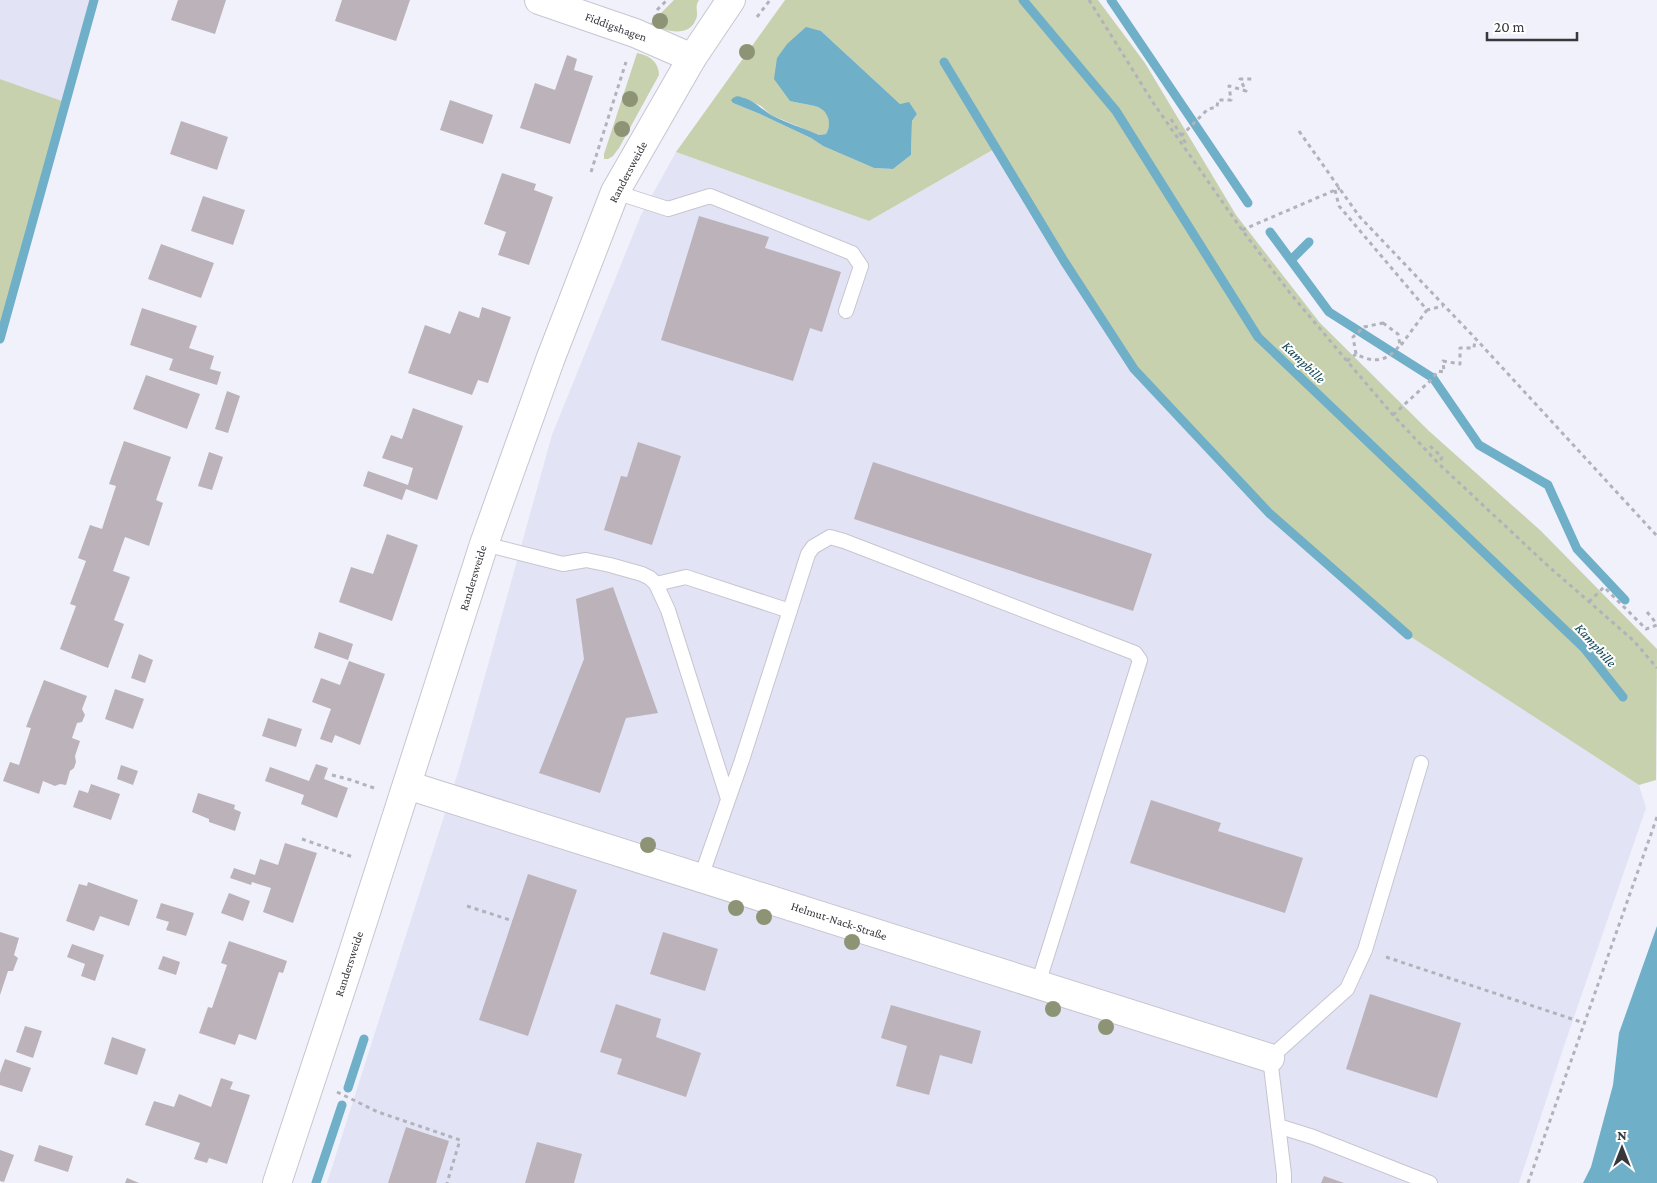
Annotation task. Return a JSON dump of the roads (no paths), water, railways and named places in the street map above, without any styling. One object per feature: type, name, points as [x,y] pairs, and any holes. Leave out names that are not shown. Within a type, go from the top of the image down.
[{"type":"street","name":"Fiddigshagen","points":[[539,0],[635,33],[692,58]]},
{"type":"street","name":"Randersweide","points":[[277,1183],[484,544],[547,369],[615,192],[692,58],[731,0]]},
{"type":"street","name":"Helmut-Nack-Straße","points":[[405,792],[700,877],[1270,1058]]},
{"type":"lane","points":[[615,192],[668,209],[710,196],[852,253],[860,266],[846,311]]},
{"type":"lane","points":[[700,877],[728,799],[808,554],[813,547],[830,537],[844,541],[1135,653],[1140,660],[1038,984]]},
{"type":"lane","points":[[484,544],[563,564],[586,560],[610,565],[642,574],[656,584],[668,610],[728,799]]},
{"type":"lane","points":[[656,584],[686,577],[790,611]]},
{"type":"lane","points":[[1284,1183],[1270,1058],[1347,989],[1365,950],[1421,763]]},
{"type":"lane","points":[[1278,1126],[1313,1137],[1430,1183]]},
{"type":"water","points":[[806,27],[821,31],[900,104],[909,102],[917,114],[912,121],[911,155],[893,169],[874,168],[823,146],[811,138],[733,103],[731,100],[737,96],[746,98],[783,121],[819,135],[826,134],[829,122],[825,112],[818,107],[790,101],[774,79],[777,58],[787,44]]},
{"type":"water","points":[[1657,926],[1657,1183],[1583,1183],[1591,1167],[1613,1085],[1619,1033]]},
{"type":"waterway","points":[[0,339],[94,0]]},
{"type":"waterway","name":"Kampbille","points":[[1023,0],[1116,111],[1258,337],[1584,648],[1623,697]]},
{"type":"waterway","points":[[1111,0],[1248,203]]},
{"type":"waterway","points":[[944,62],[1064,261],[1134,369],[1269,513],[1408,635]]},
{"type":"waterway","points":[[1270,232],[1329,312],[1433,378],[1479,445],[1548,485],[1577,549],[1625,600]]},
{"type":"waterway","points":[[1291,260],[1309,242]]},
{"type":"waterway","points":[[348,1088],[364,1039]]},
{"type":"waterway","points":[[316,1183],[342,1105]]}]
